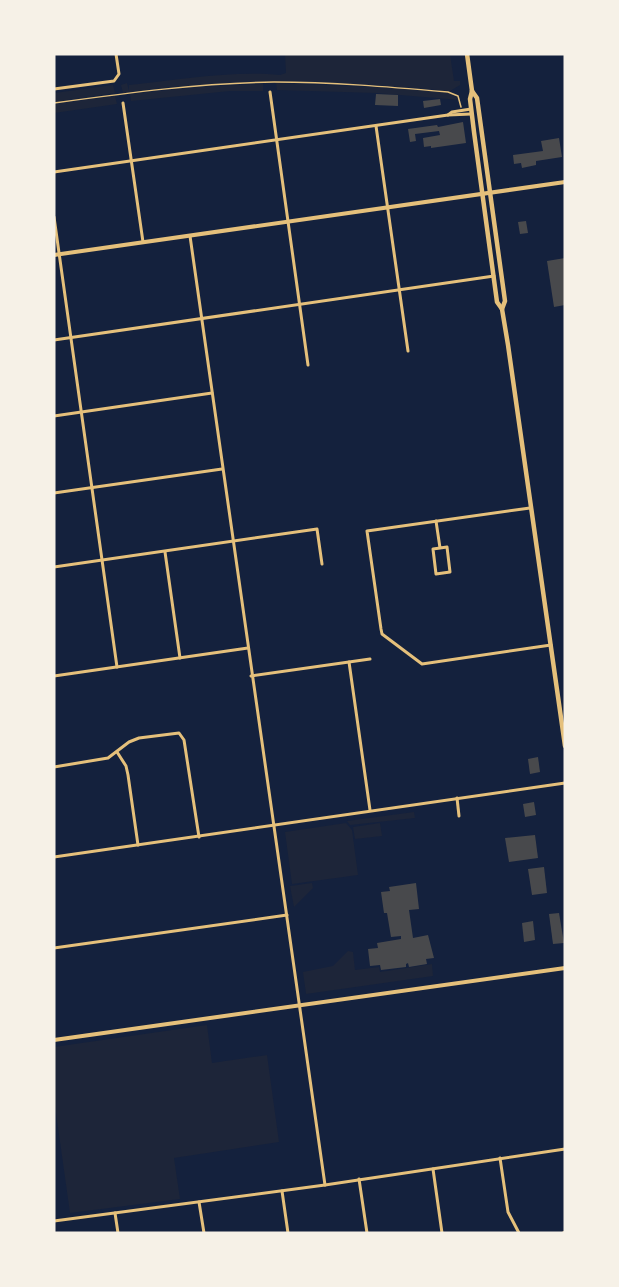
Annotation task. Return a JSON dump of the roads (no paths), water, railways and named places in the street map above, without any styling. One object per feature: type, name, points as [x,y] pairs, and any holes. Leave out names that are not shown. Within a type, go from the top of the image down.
[{"type":"main road","points":[[467,54],[482,194],[498,302],[502,309],[565,746]]},
{"type":"main road","points":[[472,91],[477,98],[504,301],[502,309]]},
{"type":"main road","points":[[57,255],[565,182]]},
{"type":"main road","points":[[54,1040],[565,968]]},
{"type":"street","points":[[54,89],[114,81],[119,71],[116,54]]},
{"type":"street","points":[[270,92],[308,364]]},
{"type":"street","points":[[123,103],[143,242]]},
{"type":"street","points":[[54,172],[376,126],[448,115],[452,112],[472,111]]},
{"type":"street","points":[[376,126],[408,351]]},
{"type":"street","points":[[54,217],[57,255],[82,412],[117,667]]},
{"type":"street","points":[[190,236],[325,1185]]},
{"type":"street","points":[[54,340],[494,276]]},
{"type":"street","points":[[54,416],[212,393]]},
{"type":"street","points":[[54,493],[222,469]]},
{"type":"street","points":[[530,508],[367,531],[382,634],[422,664],[550,645]]},
{"type":"street","points":[[436,521],[440,548]]},
{"type":"street","points":[[54,567],[316,529],[322,564]]},
{"type":"street","points":[[447,547],[450,572],[436,574],[432,549],[440,548],[447,547]]},
{"type":"street","points":[[165,552],[180,658]]},
{"type":"street","points":[[54,676],[248,648]]},
{"type":"street","points":[[251,676],[370,659]]},
{"type":"street","points":[[349,662],[370,810]]},
{"type":"street","points":[[54,767],[101,760],[139,738],[175,732],[181,734],[184,740],[199,837]]},
{"type":"street","points":[[117,752],[129,776],[138,845]]},
{"type":"street","points":[[54,857],[565,783]]},
{"type":"street","points":[[457,798],[459,816]]},
{"type":"street","points":[[54,948],[287,915]]},
{"type":"street","points":[[54,1221],[325,1185],[565,1149]]},
{"type":"street","points":[[500,1158],[508,1212],[519,1233]]},
{"type":"street","points":[[432,1169],[441,1233]]},
{"type":"street","points":[[359,1179],[367,1233]]},
{"type":"street","points":[[282,1191],[288,1233]]},
{"type":"street","points":[[199,1202],[204,1233]]},
{"type":"street","points":[[115,1213],[118,1233]]}]
